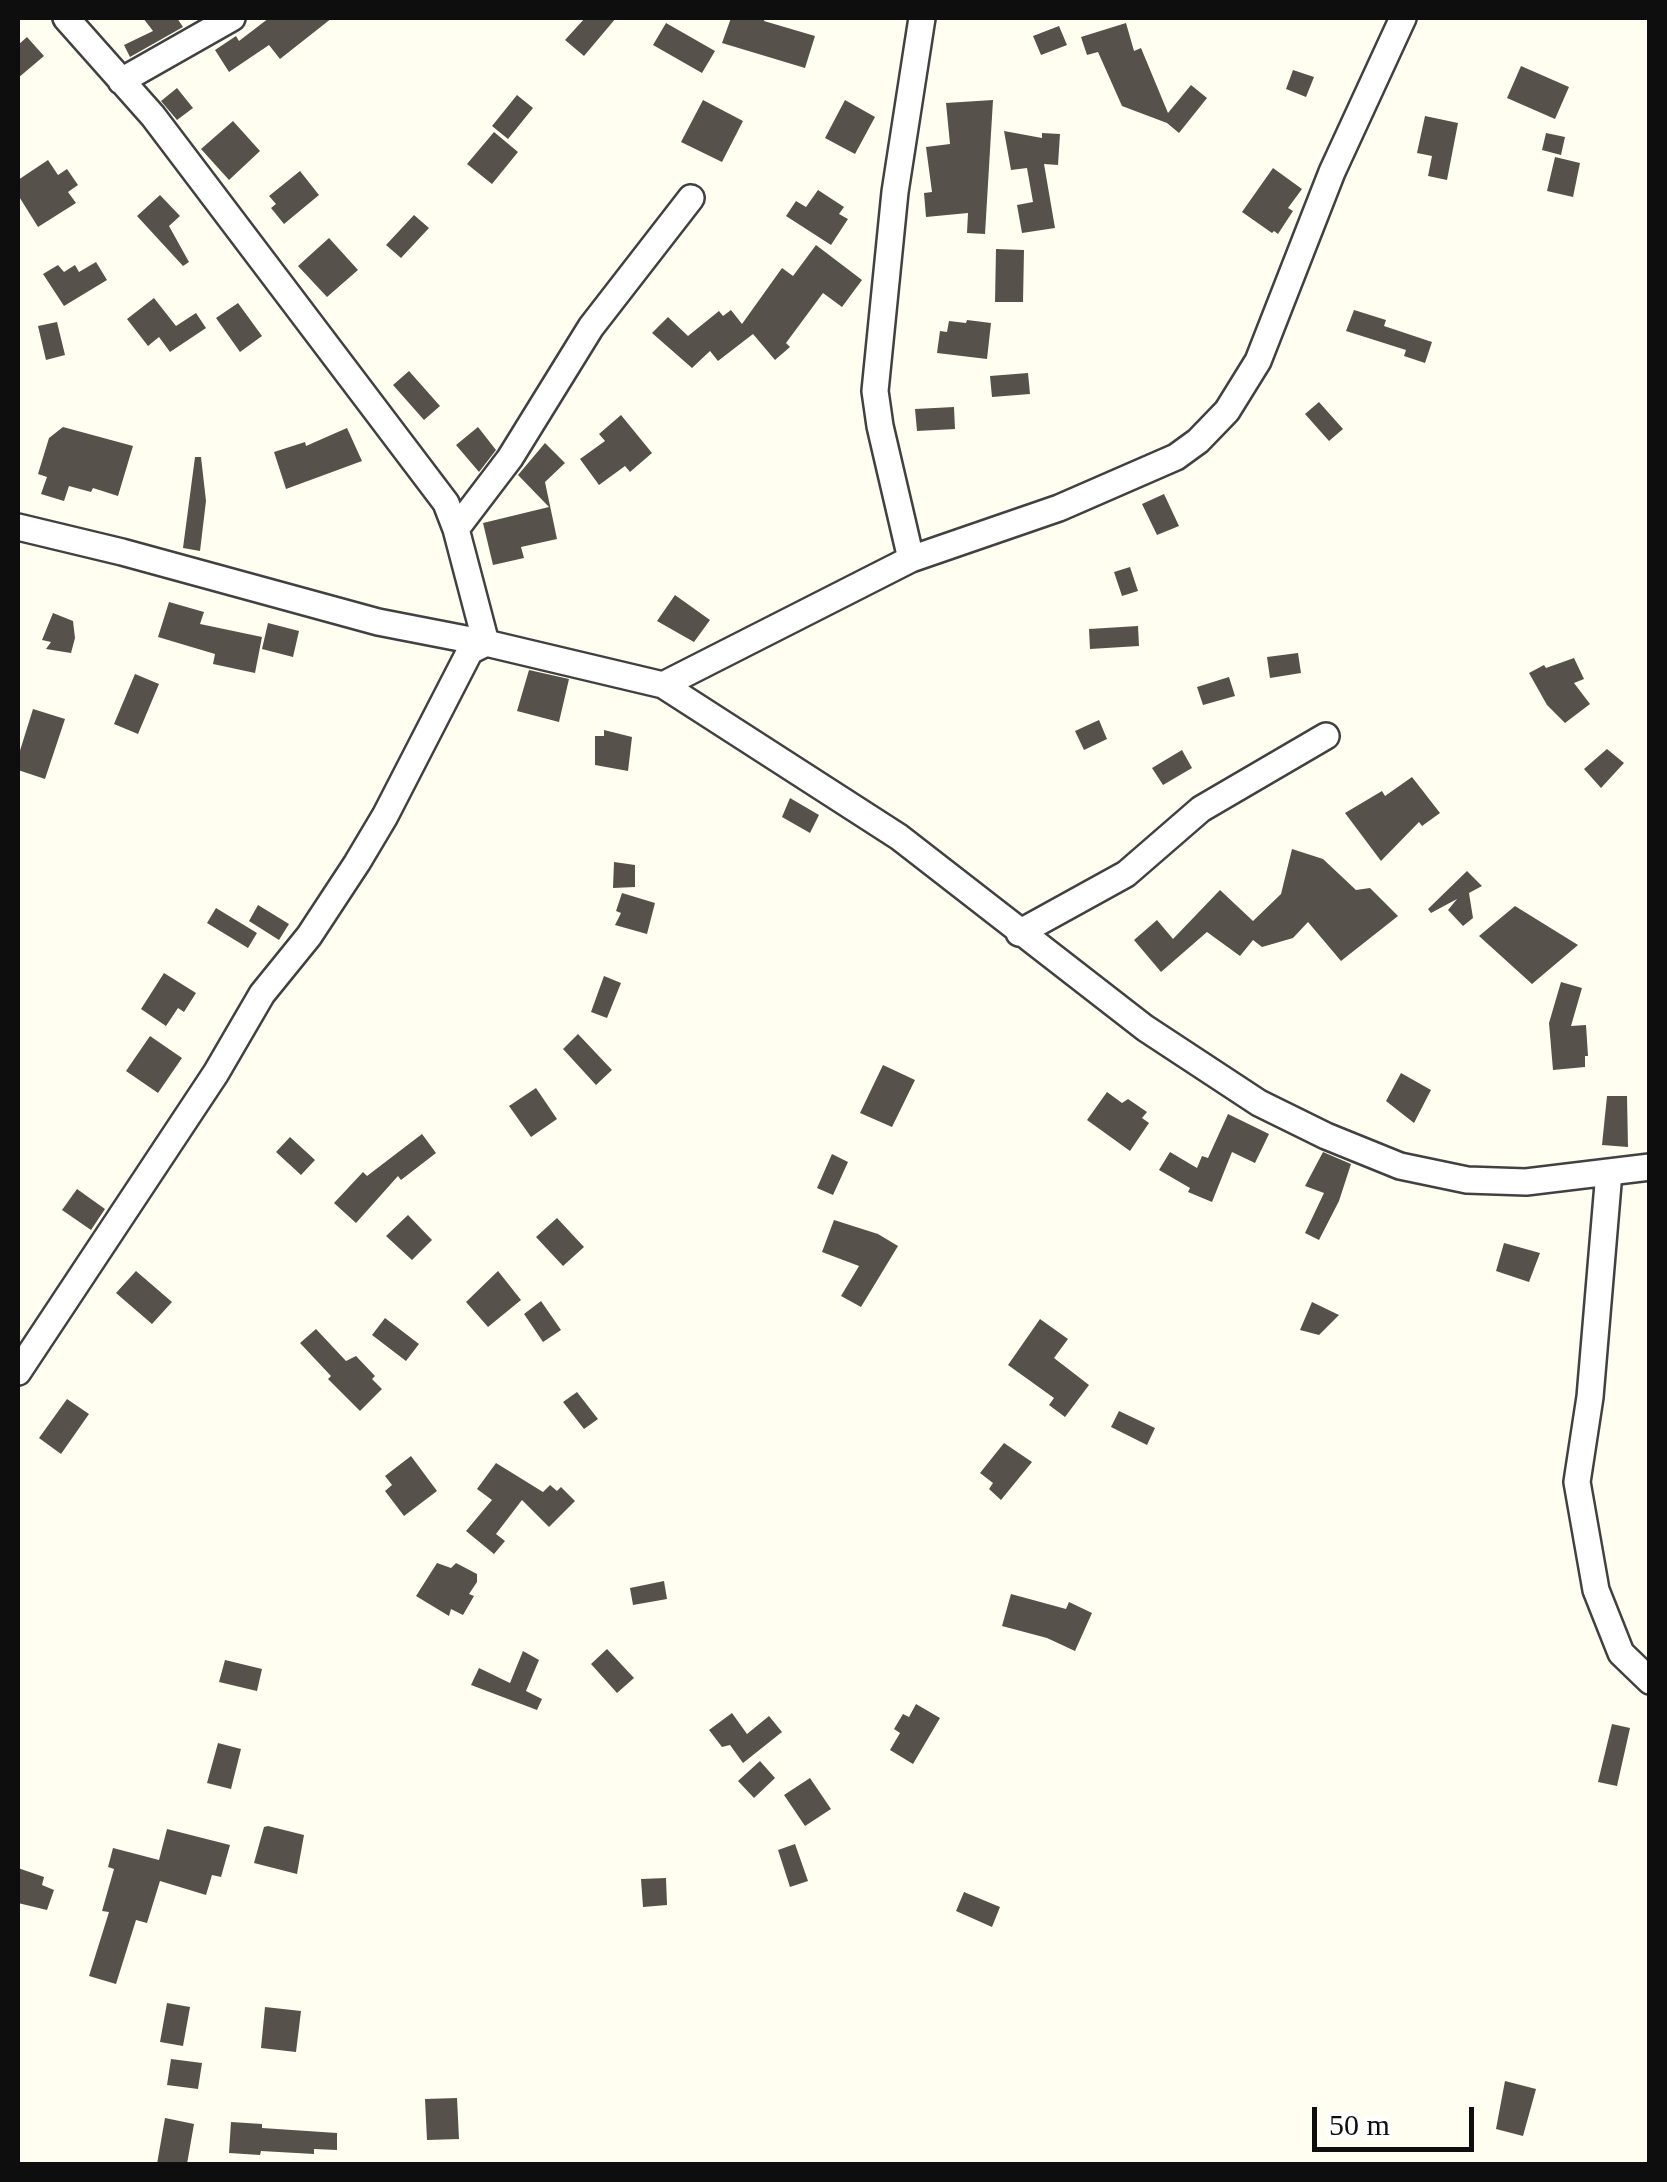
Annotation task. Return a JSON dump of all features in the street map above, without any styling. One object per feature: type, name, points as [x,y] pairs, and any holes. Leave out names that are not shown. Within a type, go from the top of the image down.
[{"type":"street","points":[[66,18],[153,116],[446,503],[486,643]]},
{"type":"street","points":[[121,81],[232,18]]},
{"type":"street","points":[[911,559],[875,391],[895,192],[922,18]]},
{"type":"street","points":[[663,685],[911,559],[1059,508],[1176,457],[1198,441],[1227,411],[1258,361],[1332,172],[1402,18]]},
{"type":"street","points":[[456,529],[510,458],[591,328],[691,198]]},
{"type":"street","points":[[18,527],[378,622],[663,685],[899,837],[1144,1028],[1259,1104],[1400,1166],[1467,1180],[1526,1182],[1650,1166]]},
{"type":"street","points":[[18,1372],[216,1073],[262,994],[309,936],[357,864],[470,651],[486,643]]},
{"type":"street","points":[[1019,934],[1126,874],[1200,809],[1326,736]]},
{"type":"street","points":[[1608,1172],[1590,1397],[1577,1482],[1596,1590],[1621,1653],[1650,1682]]},
{"type":"building","points":[[143,18],[177,18],[183,27],[130,57],[124,45],[153,31]]},
{"type":"building","points":[[269,18],[332,18],[280,59],[269,45],[229,72],[215,50],[236,36],[239,41]]},
{"type":"building","points":[[585,18],[616,18],[584,56],[565,40]]},
{"type":"building","points":[[731,18],[765,18],[764,21],[815,36],[805,68],[722,43]]},
{"type":"building","points":[[666,23],[715,51],[702,73],[653,45]]},
{"type":"building","points":[[1126,23],[1134,51],[1141,48],[1168,113],[1191,85],[1207,98],[1179,133],[1167,123],[1122,106],[1098,52],[1087,55],[1081,37]]},
{"type":"building","points":[[1059,26],[1067,45],[1041,55],[1033,36]]},
{"type":"building","points":[[27,37],[44,56],[18,78],[18,45]]},
{"type":"building","points":[[1521,66],[1569,87],[1555,119],[1507,98]]},
{"type":"building","points":[[1293,70],[1314,77],[1306,97],[1286,89]]},
{"type":"building","points":[[177,88],[193,108],[177,120],[161,101]]},
{"type":"building","points":[[517,95],[533,108],[508,139],[492,126]]},
{"type":"building","points":[[703,100],[743,121],[722,162],[681,142]]},
{"type":"building","points":[[845,100],[875,117],[855,154],[825,138]]},
{"type":"building","points":[[993,100],[985,234],[967,233],[968,213],[926,217],[924,193],[932,192],[926,147],[950,144],[946,103]]},
{"type":"building","points":[[1425,116],[1458,123],[1447,180],[1428,176],[1432,156],[1417,153]]},
{"type":"building","points":[[233,121],[260,151],[229,180],[201,149]]},
{"type":"building","points":[[1004,131],[1042,138],[1042,133],[1060,134],[1058,165],[1044,164],[1055,228],[1022,233],[1017,205],[1033,202],[1027,168],[1011,170]]},
{"type":"building","points":[[494,132],[518,152],[492,184],[467,164]]},
{"type":"building","points":[[1546,133],[1565,137],[1561,155],[1542,150]]},
{"type":"building","points":[[1555,157],[1580,163],[1573,197],[1547,191]]},
{"type":"building","points":[[48,160],[58,175],[67,169],[78,185],[68,192],[76,203],[38,227],[18,195],[18,180]]},
{"type":"building","points":[[1273,168],[1302,189],[1288,208],[1293,211],[1278,234],[1242,212]]},
{"type":"building","points":[[300,171],[319,195],[284,224],[271,208],[276,204],[269,196]]},
{"type":"building","points":[[818,190],[844,207],[839,214],[848,219],[831,245],[786,216],[796,201],[806,207]]},
{"type":"building","points":[[160,195],[180,216],[169,226],[189,262],[183,266],[137,216]]},
{"type":"building","points":[[414,215],[429,228],[401,258],[386,245]]},
{"type":"building","points":[[329,238],[358,270],[327,297],[298,266]]},
{"type":"building","points":[[816,245],[862,280],[842,307],[823,293],[786,343],[790,347],[775,360],[753,334],[718,361],[710,351],[692,368],[652,333],[668,317],[688,336],[719,311],[723,316],[731,310],[742,324],[782,268],[793,276]]},
{"type":"building","points":[[996,249],[1024,250],[1023,302],[995,302]]},
{"type":"building","points":[[96,262],[107,280],[64,306],[43,274],[58,265],[64,272],[75,265],[79,272]]},
{"type":"building","points":[[154,298],[176,326],[196,313],[206,328],[170,352],[159,337],[148,346],[127,319]]},
{"type":"building","points":[[238,303],[262,336],[240,352],[216,318]]},
{"type":"building","points":[[1354,310],[1386,320],[1384,326],[1432,342],[1425,363],[1404,356],[1406,350],[1346,331]]},
{"type":"building","points":[[949,321],[991,323],[987,359],[937,353],[940,331],[947,332]]},
{"type":"building","points":[[57,322],[65,355],[46,360],[38,326]]},
{"type":"building","points":[[409,371],[440,406],[424,420],[393,385]]},
{"type":"building","points":[[1028,373],[1030,394],[992,397],[990,376]]},
{"type":"building","points":[[1319,402],[1343,429],[1329,441],[1305,414]]},
{"type":"building","points":[[954,407],[955,429],[917,431],[915,409]]},
{"type":"building","points":[[621,415],[652,453],[630,472],[625,466],[599,485],[580,459],[605,441],[599,434]]},
{"type":"building","points":[[63,427],[133,446],[118,496],[69,486],[64,501],[41,494],[47,477],[38,474],[49,438]]},
{"type":"building","points":[[478,427],[496,450],[479,472],[456,445]]},
{"type":"building","points":[[347,428],[362,461],[286,489],[274,452],[305,442],[306,446]]},
{"type":"building","points":[[545,443],[565,463],[545,482],[557,539],[521,547],[524,558],[493,565],[483,523],[549,507],[518,475]]},
{"type":"building","points":[[195,457],[201,457],[206,501],[200,551],[183,548]]},
{"type":"building","points":[[1164,494],[1179,526],[1157,535],[1142,504]]},
{"type":"building","points":[[1130,567],[1138,591],[1122,596],[1114,572]]},
{"type":"building","points":[[675,595],[710,620],[694,642],[657,621]]},
{"type":"building","points":[[169,602],[204,612],[200,624],[262,637],[255,673],[213,664],[215,654],[158,637]]},
{"type":"building","points":[[53,613],[73,621],[75,638],[71,653],[46,649],[51,642],[42,640]]},
{"type":"building","points":[[268,623],[299,631],[293,657],[262,649]]},
{"type":"building","points":[[1138,626],[1139,646],[1090,649],[1089,629]]},
{"type":"building","points":[[1298,653],[1301,673],[1270,678],[1267,657]]},
{"type":"building","points":[[1574,658],[1584,679],[1574,683],[1590,704],[1565,723],[1547,705],[1529,673]]},
{"type":"building","points":[[529,670],[569,679],[559,722],[517,711]]},
{"type":"building","points":[[135,674],[159,684],[138,734],[114,724]]},
{"type":"building","points":[[1229,677],[1235,696],[1203,705],[1197,687]]},
{"type":"building","points":[[33,709],[65,719],[45,779],[18,770],[18,757]]},
{"type":"building","points":[[1099,720],[1107,739],[1084,750],[1075,731]]},
{"type":"building","points":[[604,730],[632,737],[628,771],[595,765],[595,736],[604,736]]},
{"type":"building","points":[[1607,749],[1624,763],[1601,788],[1584,769]]},
{"type":"building","points":[[1182,750],[1192,768],[1163,785],[1152,768]]},
{"type":"building","points":[[1412,777],[1440,813],[1422,826],[1419,822],[1381,861],[1345,813],[1382,791],[1385,796]]},
{"type":"building","points":[[790,798],[819,815],[810,833],[782,817]]},
{"type":"building","points":[[1292,849],[1323,859],[1356,890],[1370,888],[1398,916],[1341,961],[1308,922],[1293,938],[1262,947],[1253,940],[1240,956],[1207,932],[1161,972],[1134,940],[1157,920],[1173,939],[1220,890],[1253,921],[1281,894]]},
{"type":"building","points":[[614,862],[635,865],[635,887],[613,888]]},
{"type":"building","points":[[1467,871],[1482,886],[1469,893],[1473,918],[1463,926],[1448,910],[1457,899],[1431,913],[1428,909]]},
{"type":"building","points":[[622,893],[655,903],[647,934],[615,925],[621,913],[616,911]]},
{"type":"building","points":[[258,905],[289,924],[279,940],[249,921]]},
{"type":"building","points":[[1515,906],[1578,945],[1532,984],[1479,936]]},
{"type":"building","points":[[216,908],[257,933],[248,948],[207,923]]},
{"type":"building","points":[[164,973],[196,993],[184,1012],[178,1008],[166,1026],[141,1009]]},
{"type":"building","points":[[604,976],[621,983],[607,1018],[591,1012]]},
{"type":"building","points":[[1561,982],[1582,988],[1571,1026],[1586,1025],[1588,1056],[1585,1067],[1553,1070],[1549,1023]]},
{"type":"building","points":[[578,1034],[612,1070],[596,1085],[563,1049]]},
{"type":"building","points":[[150,1036],[182,1058],[158,1093],[126,1071]]},
{"type":"building","points":[[883,1065],[915,1080],[892,1127],[860,1113]]},
{"type":"building","points":[[1401,1073],[1431,1090],[1414,1123],[1386,1101]]},
{"type":"building","points":[[536,1088],[557,1119],[531,1137],[509,1106]]},
{"type":"building","points":[[1107,1092],[1122,1103],[1128,1099],[1147,1112],[1142,1118],[1149,1123],[1130,1151],[1087,1120]]},
{"type":"building","points":[[1607,1096],[1627,1096],[1628,1147],[1602,1145]]},
{"type":"building","points":[[1228,1114],[1269,1134],[1255,1163],[1232,1152],[1212,1202],[1188,1192],[1190,1188],[1159,1170],[1170,1152],[1197,1168],[1202,1156],[1208,1158]]},
{"type":"building","points":[[422,1134],[436,1153],[401,1180],[398,1176],[356,1223],[334,1203],[363,1172],[367,1176]]},
{"type":"building","points":[[290,1137],[315,1160],[301,1175],[276,1152]]},
{"type":"building","points":[[1323,1152],[1351,1164],[1339,1201],[1319,1240],[1305,1233],[1324,1193],[1305,1186]]},
{"type":"building","points":[[832,1154],[848,1162],[833,1195],[817,1188]]},
{"type":"building","points":[[77,1189],[105,1209],[91,1230],[62,1210]]},
{"type":"building","points":[[408,1215],[432,1240],[412,1260],[386,1236]]},
{"type":"building","points":[[557,1218],[584,1247],[563,1266],[536,1237]]},
{"type":"building","points":[[834,1220],[878,1234],[898,1246],[861,1307],[841,1296],[859,1266],[822,1252]]},
{"type":"building","points":[[1504,1243],[1540,1253],[1529,1282],[1496,1271]]},
{"type":"building","points":[[136,1271],[172,1302],[152,1324],[116,1293]]},
{"type":"building","points":[[498,1271],[521,1300],[488,1327],[466,1302]]},
{"type":"building","points":[[541,1301],[561,1330],[543,1342],[524,1314]]},
{"type":"building","points":[[1312,1302],[1339,1315],[1319,1335],[1300,1330]]},
{"type":"building","points":[[385,1318],[419,1344],[406,1361],[372,1335]]},
{"type":"building","points":[[1040,1319],[1068,1339],[1054,1358],[1089,1385],[1065,1417],[1049,1405],[1054,1398],[1008,1365]]},
{"type":"building","points":[[316,1329],[346,1361],[356,1356],[382,1389],[360,1411],[300,1343]]},
{"type":"building","points":[[577,1392],[598,1419],[584,1429],[563,1402]]},
{"type":"building","points":[[67,1399],[89,1414],[61,1454],[39,1438]]},
{"type":"building","points":[[1119,1411],[1155,1428],[1147,1445],[1111,1427]]},
{"type":"building","points":[[1004,1443],[1032,1462],[1001,1500],[989,1489],[993,1483],[980,1473]]},
{"type":"building","points":[[411,1456],[437,1491],[404,1516],[385,1491],[392,1485],[385,1476]]},
{"type":"building","points":[[496,1463],[543,1492],[550,1485],[557,1491],[561,1487],[575,1501],[549,1527],[522,1500],[496,1534],[505,1541],[494,1554],[466,1531],[492,1500],[477,1489]]},
{"type":"building","points":[[437,1563],[451,1568],[456,1563],[477,1574],[469,1594],[474,1596],[463,1615],[451,1609],[449,1616],[416,1596]]},
{"type":"building","points":[[664,1581],[667,1599],[633,1605],[630,1588]]},
{"type":"building","points":[[1011,1594],[1066,1609],[1069,1602],[1092,1613],[1075,1651],[1047,1638],[1002,1626]]},
{"type":"building","points":[[607,1649],[634,1678],[617,1693],[591,1664]]},
{"type":"building","points":[[523,1651],[539,1660],[526,1691],[542,1699],[537,1710],[471,1685],[479,1668],[510,1683]]},
{"type":"building","points":[[225,1660],[262,1669],[257,1691],[219,1682]]},
{"type":"building","points":[[916,1704],[940,1718],[913,1764],[890,1750],[900,1733],[894,1729],[903,1714],[909,1717]]},
{"type":"building","points":[[732,1713],[747,1734],[769,1716],[782,1732],[743,1763],[730,1745],[722,1747],[709,1730]]},
{"type":"building","points":[[1612,1724],[1630,1728],[1617,1786],[1598,1782]]},
{"type":"building","points":[[218,1743],[241,1749],[231,1789],[207,1783]]},
{"type":"building","points":[[760,1761],[775,1778],[754,1798],[738,1781]]},
{"type":"building","points":[[810,1778],[831,1809],[805,1826],[784,1795]]},
{"type":"building","points":[[264,1827],[304,1835],[297,1874],[254,1863]]},
{"type":"building","points":[[167,1829],[230,1845],[221,1877],[212,1875],[206,1895],[160,1881],[147,1923],[136,1920],[116,1984],[89,1976],[109,1912],[102,1911],[114,1869],[108,1867],[113,1848],[159,1860]]},
{"type":"building","points":[[795,1844],[808,1881],[790,1887],[778,1850]]},
{"type":"building","points":[[18,1868],[44,1877],[42,1885],[54,1890],[47,1910],[18,1903]]},
{"type":"building","points":[[666,1878],[667,1905],[643,1907],[641,1879]]},
{"type":"building","points":[[964,1892],[1000,1907],[992,1927],[956,1911]]},
{"type":"building","points":[[167,2003],[190,2007],[183,2046],[160,2042]]},
{"type":"building","points":[[265,2007],[301,2011],[296,2052],[261,2048]]},
{"type":"building","points":[[171,2059],[202,2063],[198,2089],[167,2085]]},
{"type":"building","points":[[1505,2081],[1536,2089],[1523,2136],[1496,2129]]},
{"type":"building","points":[[457,2098],[459,2139],[427,2140],[425,2099]]},
{"type":"building","points":[[165,2118],[194,2124],[187,2164],[157,2164]]},
{"type":"building","points":[[231,2122],[337,2133],[337,2150],[314,2149],[314,2154],[229,2153]]}]
